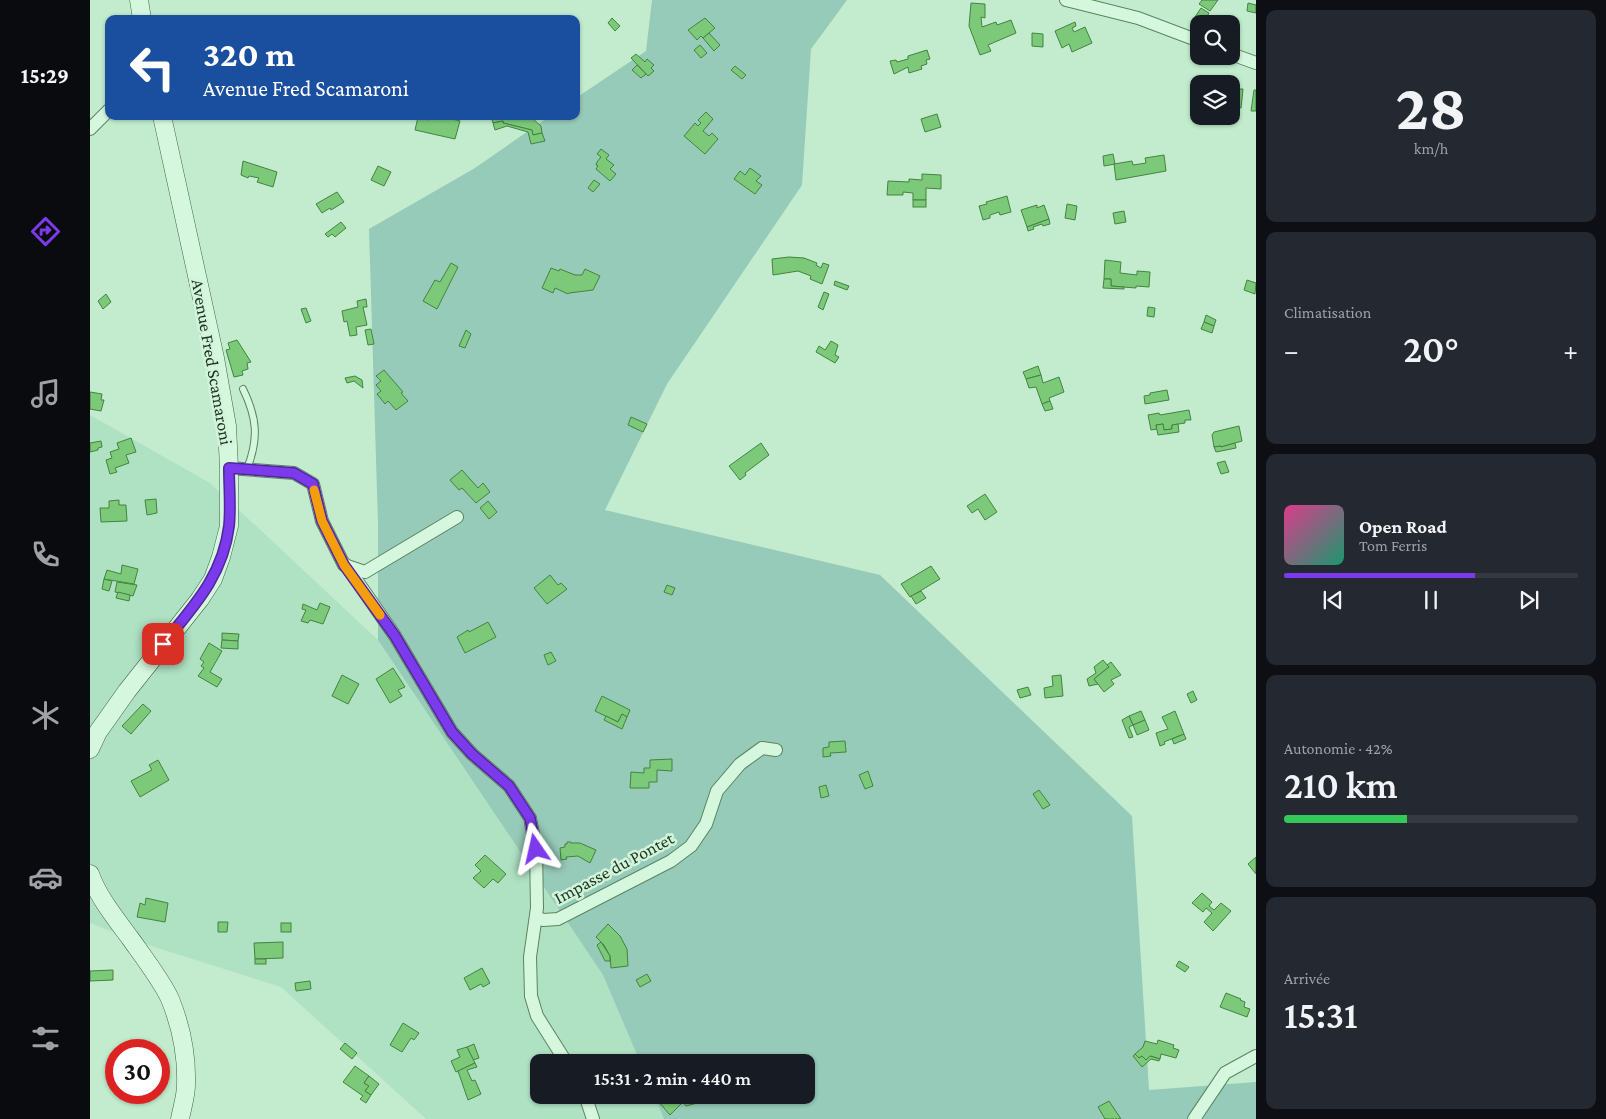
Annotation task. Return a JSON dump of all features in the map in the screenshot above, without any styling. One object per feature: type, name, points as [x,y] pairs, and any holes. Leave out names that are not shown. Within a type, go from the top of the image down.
[{"type":"main road","points":[[139,0],[141,15]]},
{"type":"main road","name":"Avenue Fred Scamaroni","points":[[90,749],[98,732],[127,691],[213,579],[229,526],[227,426],[215,358],[163,120]]},
{"type":"main road","points":[[90,874],[92,881],[111,912],[169,998],[180,1029],[185,1059],[186,1086],[180,1119]]},
{"type":"street","points":[[1066,0],[1138,18],[1190,38]]},
{"type":"street","points":[[1240,58],[1256,64]]},
{"type":"street","points":[[90,129],[105,114]]},
{"type":"street","name":"Impasse du Pontet","points":[[229,468],[294,473],[313,484],[322,521],[346,565],[395,636],[452,732],[472,754],[509,786],[530,818],[536,849],[536,917],[530,957],[531,996],[537,1016],[561,1054]]},
{"type":"street","points":[[346,565],[365,572],[457,517]]},
{"type":"street","name":"Impasse du Pontet","points":[[536,917],[543,920],[558,919],[671,861],[691,846],[706,824],[717,792],[740,764],[762,748],[776,750]]},
{"type":"street","points":[[1194,1119],[1225,1073],[1256,1056]]},
{"type":"street","points":[[588,1104],[593,1119]]},
{"type":"lane","points":[[243,389],[249,402],[256,430],[252,455],[247,469]]},
{"type":"green space","points":[[90,415],[210,483],[378,640],[603,975],[637,1054],[530,1054],[530,1104],[658,1104],[664,1119],[426,1119],[281,987],[142,943],[90,923]]},
{"type":"shaded area","points":[[652,0],[847,0],[811,49],[802,185],[667,384],[605,510],[880,575],[1132,816],[1149,1090],[1256,1082],[1256,1119],[664,1119],[658,1104],[815,1104],[815,1054],[637,1054],[603,975],[378,640],[378,524],[369,229],[475,168],[544,120],[580,120],[580,95],[646,51]]},
{"type":"building","points":[[1202,0],[1218,0],[1210,11],[1199,4]]},
{"type":"building","points":[[971,3],[985,4],[985,18],[981,17],[982,27],[996,22],[997,25],[1011,20],[1016,33],[988,45],[991,51],[980,55],[969,26]]},
{"type":"building","points":[[1248,3],[1256,5],[1256,13],[1247,11]]},
{"type":"building","points":[[1201,8],[1209,13],[1208,15],[1196,15]]},
{"type":"building","points":[[612,18],[620,26],[615,31],[608,23]]},
{"type":"building","points":[[705,18],[715,28],[703,38],[701,36],[697,40],[688,30]]},
{"type":"building","points":[[1075,22],[1076,26],[1072,28],[1074,32],[1085,27],[1092,43],[1072,52],[1069,44],[1062,48],[1055,31]]},
{"type":"building","points":[[709,33],[720,45],[714,51],[703,38]]},
{"type":"building","points":[[1032,33],[1043,34],[1043,47],[1032,46]]},
{"type":"building","points":[[700,45],[707,53],[701,58],[694,50]]},
{"type":"building","points":[[927,50],[930,59],[926,60],[927,64],[921,66],[922,69],[909,73],[908,67],[894,74],[890,61],[896,60],[897,62],[908,59],[908,56]]},
{"type":"building","points":[[636,54],[645,62],[647,59],[654,65],[651,68],[654,71],[648,76],[631,58]]},
{"type":"building","points":[[637,65],[646,74],[641,78],[632,70]]},
{"type":"building","points":[[735,66],[746,75],[742,79],[731,70]]},
{"type":"building","points":[[1240,89],[1243,89],[1241,108]]},
{"type":"building","points":[[1254,90],[1256,90],[1256,111],[1251,111]]},
{"type":"building","points":[[706,112],[713,119],[703,131],[709,136],[712,133],[718,139],[705,154],[684,136],[695,123],[698,126],[701,123],[698,120]]},
{"type":"building","points":[[937,114],[941,127],[925,132],[921,119]]},
{"type":"building","points":[[417,120],[460,121],[455,139],[415,130]]},
{"type":"building","points":[[492,120],[534,120],[541,126],[542,133],[533,135],[532,130],[503,123],[503,121],[493,123]]},
{"type":"building","points":[[503,121],[503,123],[532,130],[533,135],[542,133],[545,141],[531,144],[528,132],[507,126],[495,130],[493,123]]},
{"type":"building","points":[[601,149],[609,155],[606,159],[614,165],[610,169],[616,174],[610,181],[596,169],[598,166],[596,165],[597,162],[601,157],[597,154]]},
{"type":"building","points":[[1113,154],[1115,164],[1104,166],[1103,156]]},
{"type":"building","points":[[1164,155],[1166,171],[1116,180],[1114,164],[1132,161],[1133,165],[1146,163],[1145,158]]},
{"type":"building","points":[[243,161],[277,172],[273,187],[257,182],[259,178],[249,176],[248,178],[241,175]]},
{"type":"building","points":[[378,166],[391,172],[384,186],[371,180]]},
{"type":"building","points":[[750,168],[761,176],[756,181],[762,185],[755,194],[734,179],[740,171],[745,175]]},
{"type":"building","points":[[922,174],[941,175],[941,189],[926,188],[926,200],[913,200],[913,193],[903,192],[903,195],[887,195],[888,181],[909,182],[909,179],[922,180]]},
{"type":"building","points":[[594,180],[600,184],[593,192],[588,188]]},
{"type":"building","points":[[337,192],[344,202],[322,213],[316,204]]},
{"type":"building","points":[[1007,196],[1011,212],[1000,215],[999,212],[983,220],[979,206]]},
{"type":"building","points":[[913,200],[926,200],[926,207],[913,207]]},
{"type":"building","points":[[1067,204],[1077,206],[1075,220],[1065,218]]},
{"type":"building","points":[[1037,205],[1037,208],[1044,205],[1049,219],[1027,227],[1021,210]]},
{"type":"building","points":[[1124,211],[1126,222],[1115,224],[1113,213]]},
{"type":"building","points":[[1049,219],[1050,224],[1043,226],[1042,224],[1028,231],[1027,227]]},
{"type":"building","points":[[341,222],[346,228],[335,237],[332,234],[328,237],[325,234]]},
{"type":"building","points":[[804,258],[817,263],[816,265],[821,268],[823,263],[829,265],[822,284],[810,279],[811,276],[798,271],[773,275],[772,259]]},
{"type":"building","points":[[1105,260],[1121,262],[1120,273],[1137,275],[1137,271],[1150,272],[1149,287],[1111,286],[1111,279],[1104,279]]},
{"type":"building","points":[[451,263],[458,267],[437,309],[423,301],[435,280],[440,282]]},
{"type":"building","points":[[551,268],[559,271],[560,269],[575,275],[582,275],[585,269],[600,276],[593,290],[568,294],[555,288],[553,293],[542,288]]},
{"type":"building","points":[[1104,279],[1111,279],[1111,286],[1124,287],[1124,289],[1103,288]]},
{"type":"building","points":[[1247,280],[1256,283],[1255,294],[1244,290]]},
{"type":"building","points":[[835,281],[849,286],[847,290],[834,285]]},
{"type":"building","points":[[824,292],[829,294],[823,310],[818,307]]},
{"type":"building","points":[[106,294],[111,302],[103,309],[98,301]]},
{"type":"building","points":[[366,299],[367,307],[363,307],[367,325],[356,327],[357,335],[350,336],[347,321],[344,322],[342,311],[358,307],[357,301]]},
{"type":"building","points":[[1148,307],[1155,308],[1154,317],[1147,316]]},
{"type":"building","points":[[306,308],[311,321],[306,323],[301,309]]},
{"type":"building","points":[[1206,315],[1216,320],[1214,326],[1204,322]]},
{"type":"building","points":[[1204,322],[1214,326],[1212,333],[1201,329]]},
{"type":"building","points":[[371,329],[374,344],[368,345],[365,330]]},
{"type":"building","points":[[466,330],[471,334],[465,348],[459,346]]},
{"type":"building","points":[[237,340],[251,362],[247,363],[248,369],[242,371],[243,375],[234,377],[226,350],[230,349],[228,343]]},
{"type":"building","points":[[831,341],[838,345],[835,355],[839,357],[835,363],[816,352],[819,346],[825,350]]},
{"type":"building","points":[[1038,366],[1041,375],[1026,379],[1023,372]]},
{"type":"building","points":[[384,370],[403,392],[401,393],[408,401],[396,410],[388,401],[385,404],[377,394],[381,391],[376,385],[381,381],[376,376]]},
{"type":"building","points":[[1041,375],[1043,383],[1059,377],[1064,392],[1049,398],[1050,401],[1042,404],[1036,387],[1029,388],[1026,379]]},
{"type":"building","points":[[355,376],[362,380],[363,388],[354,381],[347,383],[345,378]]},
{"type":"building","points":[[1167,390],[1169,400],[1145,404],[1144,396]]},
{"type":"building","points":[[90,392],[102,394],[101,400],[104,400],[101,411],[90,409]]},
{"type":"building","points":[[1050,401],[1053,409],[1045,411],[1042,404]]},
{"type":"building","points":[[1189,410],[1191,420],[1185,420],[1185,423],[1172,425],[1172,429],[1164,430],[1163,424],[1156,425],[1157,429],[1151,430],[1148,415]]},
{"type":"building","points":[[631,417],[647,424],[643,432],[628,425]]},
{"type":"building","points":[[1163,424],[1164,430],[1172,429],[1172,425],[1178,424],[1179,432],[1158,435],[1156,425]]},
{"type":"building","points":[[1239,426],[1242,441],[1214,447],[1212,435],[1214,432]]},
{"type":"building","points":[[131,438],[136,452],[126,455],[129,463],[115,468],[117,472],[110,474],[106,460],[112,458],[110,452],[119,449],[117,443]]},
{"type":"building","points":[[101,441],[102,447],[90,452],[90,443]]},
{"type":"building","points":[[761,443],[769,455],[745,473],[746,475],[740,480],[729,466]]},
{"type":"building","points":[[1235,443],[1236,448],[1216,452],[1214,447],[1221,447]]},
{"type":"building","points":[[1225,461],[1229,472],[1221,474],[1217,463]]},
{"type":"building","points":[[462,470],[478,488],[483,483],[490,492],[476,503],[462,488],[459,490],[450,480]]},
{"type":"building","points":[[985,494],[997,512],[985,520],[978,509],[972,513],[967,506]]},
{"type":"building","points":[[156,499],[157,513],[147,515],[145,500]]},
{"type":"building","points":[[119,500],[119,505],[126,505],[127,521],[101,522],[100,508],[109,508],[109,501]]},
{"type":"building","points":[[488,501],[497,512],[489,519],[480,508]]},
{"type":"building","points":[[122,565],[138,569],[134,584],[104,579],[107,570],[121,574]]},
{"type":"building","points":[[931,566],[940,579],[910,597],[901,584]]},
{"type":"building","points":[[550,575],[558,585],[561,583],[567,589],[547,604],[534,588]]},
{"type":"building","points":[[104,579],[112,581],[109,591],[102,589]]},
{"type":"building","points":[[117,582],[137,585],[133,596],[115,592]]},
{"type":"building","points":[[667,585],[675,588],[672,595],[664,592]]},
{"type":"building","points":[[921,591],[926,598],[916,604],[911,596]]},
{"type":"building","points":[[118,592],[130,595],[129,601],[116,598]]},
{"type":"building","points":[[320,603],[330,607],[323,624],[310,620],[308,623],[301,621],[306,610],[302,609],[303,604],[317,610]]},
{"type":"building","points":[[488,622],[496,637],[465,653],[457,637],[468,630],[469,632]]},
{"type":"building","points":[[222,633],[239,634],[238,641],[222,640]]},
{"type":"building","points":[[222,640],[238,641],[238,649],[221,648]]},
{"type":"building","points":[[209,643],[222,651],[210,672],[222,679],[217,687],[198,676],[204,668],[201,666],[204,662],[200,659]]},
{"type":"building","points":[[551,652],[556,661],[548,665],[544,655]]},
{"type":"building","points":[[1103,660],[1109,667],[1094,679],[1098,684],[1089,686],[1087,679],[1096,673],[1094,667]]},
{"type":"building","points":[[1111,662],[1121,675],[1111,680],[1114,684],[1104,692],[1094,679],[1109,667],[1107,665]]},
{"type":"building","points":[[393,668],[405,687],[398,690],[402,696],[390,703],[376,679]]},
{"type":"building","points":[[342,675],[359,684],[348,704],[332,696]]},
{"type":"building","points":[[1061,675],[1063,696],[1045,698],[1044,688],[1053,686],[1052,676]]},
{"type":"building","points":[[1028,687],[1031,695],[1020,698],[1017,690]]},
{"type":"building","points":[[1193,691],[1197,700],[1191,703],[1187,694]]},
{"type":"building","points":[[602,696],[630,710],[627,717],[622,714],[618,722],[595,711]]},
{"type":"building","points":[[143,704],[151,711],[131,734],[122,726]]},
{"type":"building","points":[[1141,711],[1145,720],[1133,725],[1129,716]]},
{"type":"building","points":[[1175,711],[1184,734],[1164,742],[1165,744],[1160,746],[1156,733],[1168,729],[1162,717]]},
{"type":"building","points":[[622,714],[627,717],[622,729],[604,720],[606,716],[618,722]]},
{"type":"building","points":[[1129,716],[1133,725],[1129,727],[1133,737],[1129,738],[1122,720]]},
{"type":"building","points":[[1145,720],[1149,730],[1137,735],[1133,725]]},
{"type":"building","points":[[1184,734],[1186,739],[1174,744],[1172,739]]},
{"type":"building","points":[[845,741],[846,752],[830,753],[831,756],[823,757],[823,748],[829,747],[829,742]]},
{"type":"building","points":[[672,759],[672,771],[657,770],[657,782],[649,782],[649,788],[630,788],[631,772],[644,773],[644,768],[650,768],[650,760]]},
{"type":"building","points":[[158,760],[169,780],[140,797],[131,781],[152,770],[149,765]]},
{"type":"building","points":[[868,771],[873,786],[865,789],[859,775]]},
{"type":"building","points":[[826,785],[829,796],[821,798],[819,787]]},
{"type":"building","points":[[1039,790],[1050,805],[1043,809],[1033,794]]},
{"type":"building","points":[[567,842],[580,843],[596,850],[590,863],[578,856],[566,857],[567,859],[561,860],[560,848],[565,847]]},
{"type":"building","points":[[485,855],[506,874],[498,883],[493,879],[484,888],[473,878],[481,871],[475,865]]},
{"type":"building","points":[[1256,857],[1256,874],[1248,864]]},
{"type":"building","points":[[1202,893],[1212,902],[1209,906],[1214,910],[1221,903],[1231,911],[1213,931],[1204,922],[1212,913],[1206,908],[1203,912],[1192,903]]},
{"type":"building","points":[[146,898],[168,903],[165,922],[137,917],[140,903],[145,905]]},
{"type":"building","points":[[218,922],[228,922],[227,932],[218,932]]},
{"type":"building","points":[[281,923],[291,923],[291,932],[281,932]]},
{"type":"building","points":[[608,924],[620,936],[627,949],[628,966],[611,968],[610,956],[604,945],[596,937]]},
{"type":"building","points":[[283,942],[283,958],[255,959],[254,943]]},
{"type":"building","points":[[601,942],[610,956],[610,961],[605,961],[597,945]]},
{"type":"building","points":[[255,959],[266,959],[266,964],[255,964]]},
{"type":"building","points":[[1179,961],[1189,967],[1185,972],[1176,966]]},
{"type":"building","points":[[482,968],[490,983],[483,987],[481,984],[470,990],[464,978]]},
{"type":"building","points":[[113,970],[113,980],[90,981],[90,971]]},
{"type":"building","points":[[647,974],[651,981],[640,987],[636,980]]},
{"type":"building","points":[[310,981],[311,989],[296,991],[295,983]]},
{"type":"building","points":[[1226,993],[1245,1002],[1244,1007],[1250,1009],[1247,1017],[1220,1007]]},
{"type":"building","points":[[403,1023],[419,1033],[414,1040],[411,1038],[402,1052],[390,1045]]},
{"type":"building","points":[[1158,1040],[1174,1045],[1173,1048],[1179,1050],[1176,1058],[1161,1054],[1160,1059],[1150,1056],[1146,1060],[1142,1056],[1139,1058],[1135,1054],[1143,1047],[1145,1041],[1157,1044]]},
{"type":"building","points":[[345,1043],[357,1053],[352,1059],[340,1049]]},
{"type":"building","points":[[474,1044],[479,1058],[473,1060],[467,1047]]},
{"type":"building","points":[[467,1047],[475,1063],[456,1072],[451,1061],[460,1057],[457,1050]]},
{"type":"building","points":[[1135,1054],[1139,1058],[1142,1056],[1146,1060],[1150,1056],[1160,1059],[1159,1061],[1151,1059],[1142,1067],[1133,1056]]},
{"type":"building","points":[[475,1063],[477,1067],[467,1070],[472,1081],[475,1080],[481,1094],[468,1100],[458,1071]]},
{"type":"building","points":[[355,1066],[369,1076],[364,1083],[369,1086],[365,1091],[371,1095],[366,1103],[360,1099],[363,1096],[343,1082]]},
{"type":"building","points":[[369,1076],[379,1084],[371,1095],[365,1091],[369,1086],[364,1083]]},
{"type":"building","points":[[1109,1101],[1121,1119],[1105,1119],[1098,1107]]},
{"type":"building","points":[[661,1104],[681,1104],[670,1115]]},
{"type":"slow traffic","points":[[314,490],[322,521],[344,565],[346,565],[380,615]]},
{"type":"route","points":[[163,644],[213,579],[229,526],[229,468],[294,473],[313,484],[322,521],[344,565],[346,565],[362,591],[395,636],[452,732],[472,754],[509,786],[530,818],[536,849]]}]
